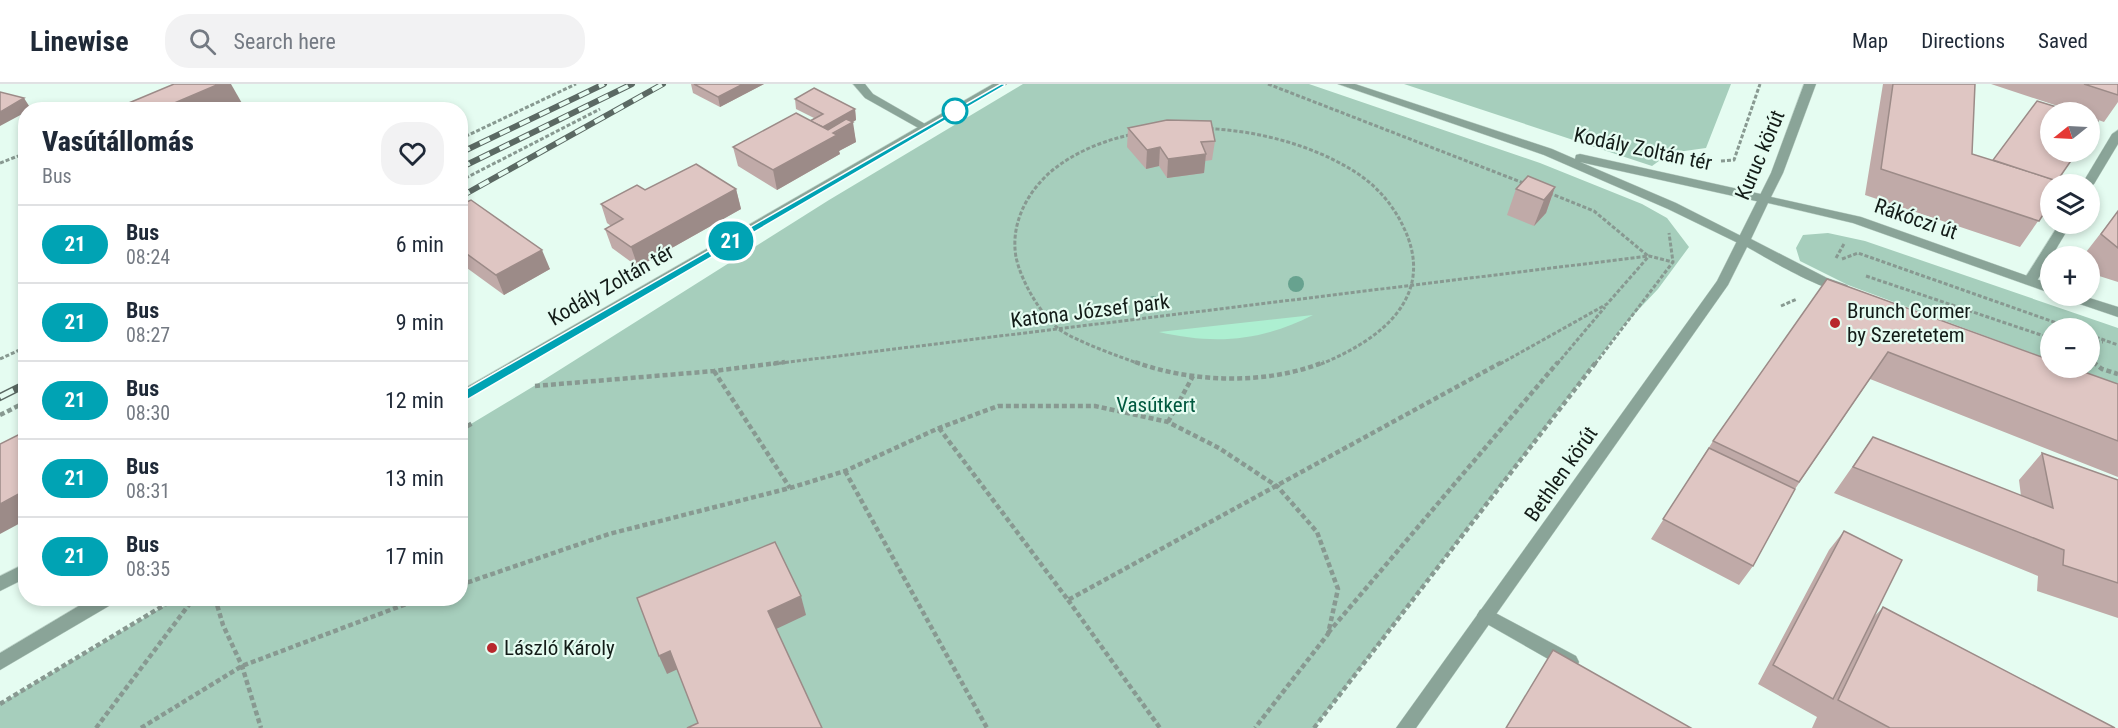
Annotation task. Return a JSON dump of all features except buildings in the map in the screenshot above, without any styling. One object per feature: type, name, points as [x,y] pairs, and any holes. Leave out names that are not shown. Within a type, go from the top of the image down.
[{"type":"street","points":[[859,84],[869,96],[926,128]]},
{"type":"street","name":"Kodály Zoltán tér","points":[[468,393],[1001,84]]},
{"type":"street","name":"Kodály Zoltán tér","points":[[1344,84],[1548,152],[1743,240]]},
{"type":"street","name":"Kuruc körút","points":[[1743,240],[1778,172],[1810,84]]},
{"type":"street","points":[[2094,174],[2118,134]]},
{"type":"street","name":"Kodály Zoltán tér","points":[[1548,152],[1765,199]]},
{"type":"street","name":"Rákóczi út","points":[[1765,199],[1857,220],[2040,285]]},
{"type":"street","points":[[2030,281],[2059,234]]},
{"type":"street","points":[[1743,240],[1822,281],[1855,293]]},
{"type":"street","name":"Bethlen körút","points":[[1405,728],[1723,282],[1743,240]]},
{"type":"street","points":[[2100,306],[2118,312]]},
{"type":"street","points":[[0,584],[18,574]]},
{"type":"street","points":[[0,662],[94,606]]},
{"type":"street","points":[[1486,615],[1587,672]]},
{"type":"path","points":[[468,135],[576,84]]},
{"type":"path","points":[[1268,84],[1529,185]]},
{"type":"path","points":[[1717,161],[1734,160],[1760,84]]},
{"type":"path","points":[[468,177],[600,110]]},
{"type":"path","points":[[1164,129],[1216,129],[1247,132],[1288,141],[1325,155],[1358,174],[1385,197],[1404,224],[1414,253],[1412,287],[1396,316],[1362,345],[1315,367],[1256,377],[1193,376],[1143,365],[1061,329],[1034,297],[1018,268],[1014,239],[1020,211],[1035,186],[1060,165],[1099,145],[1126,136],[1164,129]]},
{"type":"path","points":[[0,163],[18,156]]},
{"type":"path","points":[[1255,728],[1328,634],[1649,256],[1594,210],[1540,189]]},
{"type":"path","points":[[1314,728],[1672,262],[1668,229]]},
{"type":"path","points":[[1848,237],[1833,262],[1858,253],[2043,318]]},
{"type":"path","name":"Katona József park","points":[[534,386],[714,371],[1412,287],[1649,256],[1672,262]]},
{"type":"path","points":[[1864,275],[2040,335]]},
{"type":"path","points":[[1068,600],[1278,487],[1607,304]]},
{"type":"path","points":[[2100,339],[2118,346]]},
{"type":"path","points":[[2100,342],[2118,346]]},
{"type":"path","points":[[0,359],[18,351]]},
{"type":"path","points":[[2100,368],[2118,374]]},
{"type":"path","points":[[714,371],[790,488]]},
{"type":"path","points":[[1168,422],[1193,376]]},
{"type":"path","points":[[0,415],[18,406]]},
{"type":"path","points":[[468,582],[609,534],[790,488],[845,471],[939,428],[998,406],[1095,406],[1168,422],[1219,448],[1278,487],[1317,532],[1338,589],[1328,634]]},
{"type":"path","points":[[939,428],[1068,600],[1160,728]]},
{"type":"path","points":[[845,471],[987,728]]},
{"type":"path","points":[[0,704],[163,606]]},
{"type":"path","points":[[96,728],[188,606]]},
{"type":"path","points":[[217,606],[223,625],[242,666],[261,728]]},
{"type":"path","points":[[141,728],[242,666],[401,606]]},
{"type":"green space","name":"Vasútkert","points":[[1023,84],[1309,84],[1540,163],[1642,204],[1667,218],[1689,247],[1658,289],[1624,325],[1314,728],[0,728],[0,704],[164,606],[468,606],[468,426],[829,200]]},
{"type":"green space","points":[[1404,84],[1731,84],[1706,148],[1670,153],[1652,166]]},
{"type":"green space","points":[[1828,233],[1865,241],[2040,301],[2040,306],[2054,306],[2089,318],[2040,318],[2040,356],[1848,285],[1800,261],[1796,248],[1803,235]]},
{"type":"green space","points":[[2100,322],[2118,328],[2118,385],[2098,378]]},
{"type":"shaded area","points":[[1313,315],[1275,330],[1238,338],[1200,338],[1159,332]]},
{"type":"railway","points":[[468,149],[604,84]]},
{"type":"railway","points":[[468,164],[632,84]]},
{"type":"railway","points":[[468,193],[663,84]]},
{"type":"railway","points":[[0,397],[18,388]]},
{"type":"bus line","name":"21","points":[[468,393],[1001,84]]},
{"type":"place","name":"Brunch Cormer by Szeretetem","points":[[1835,323]]},
{"type":"place","name":"László Károly","points":[[492,648]]}]
